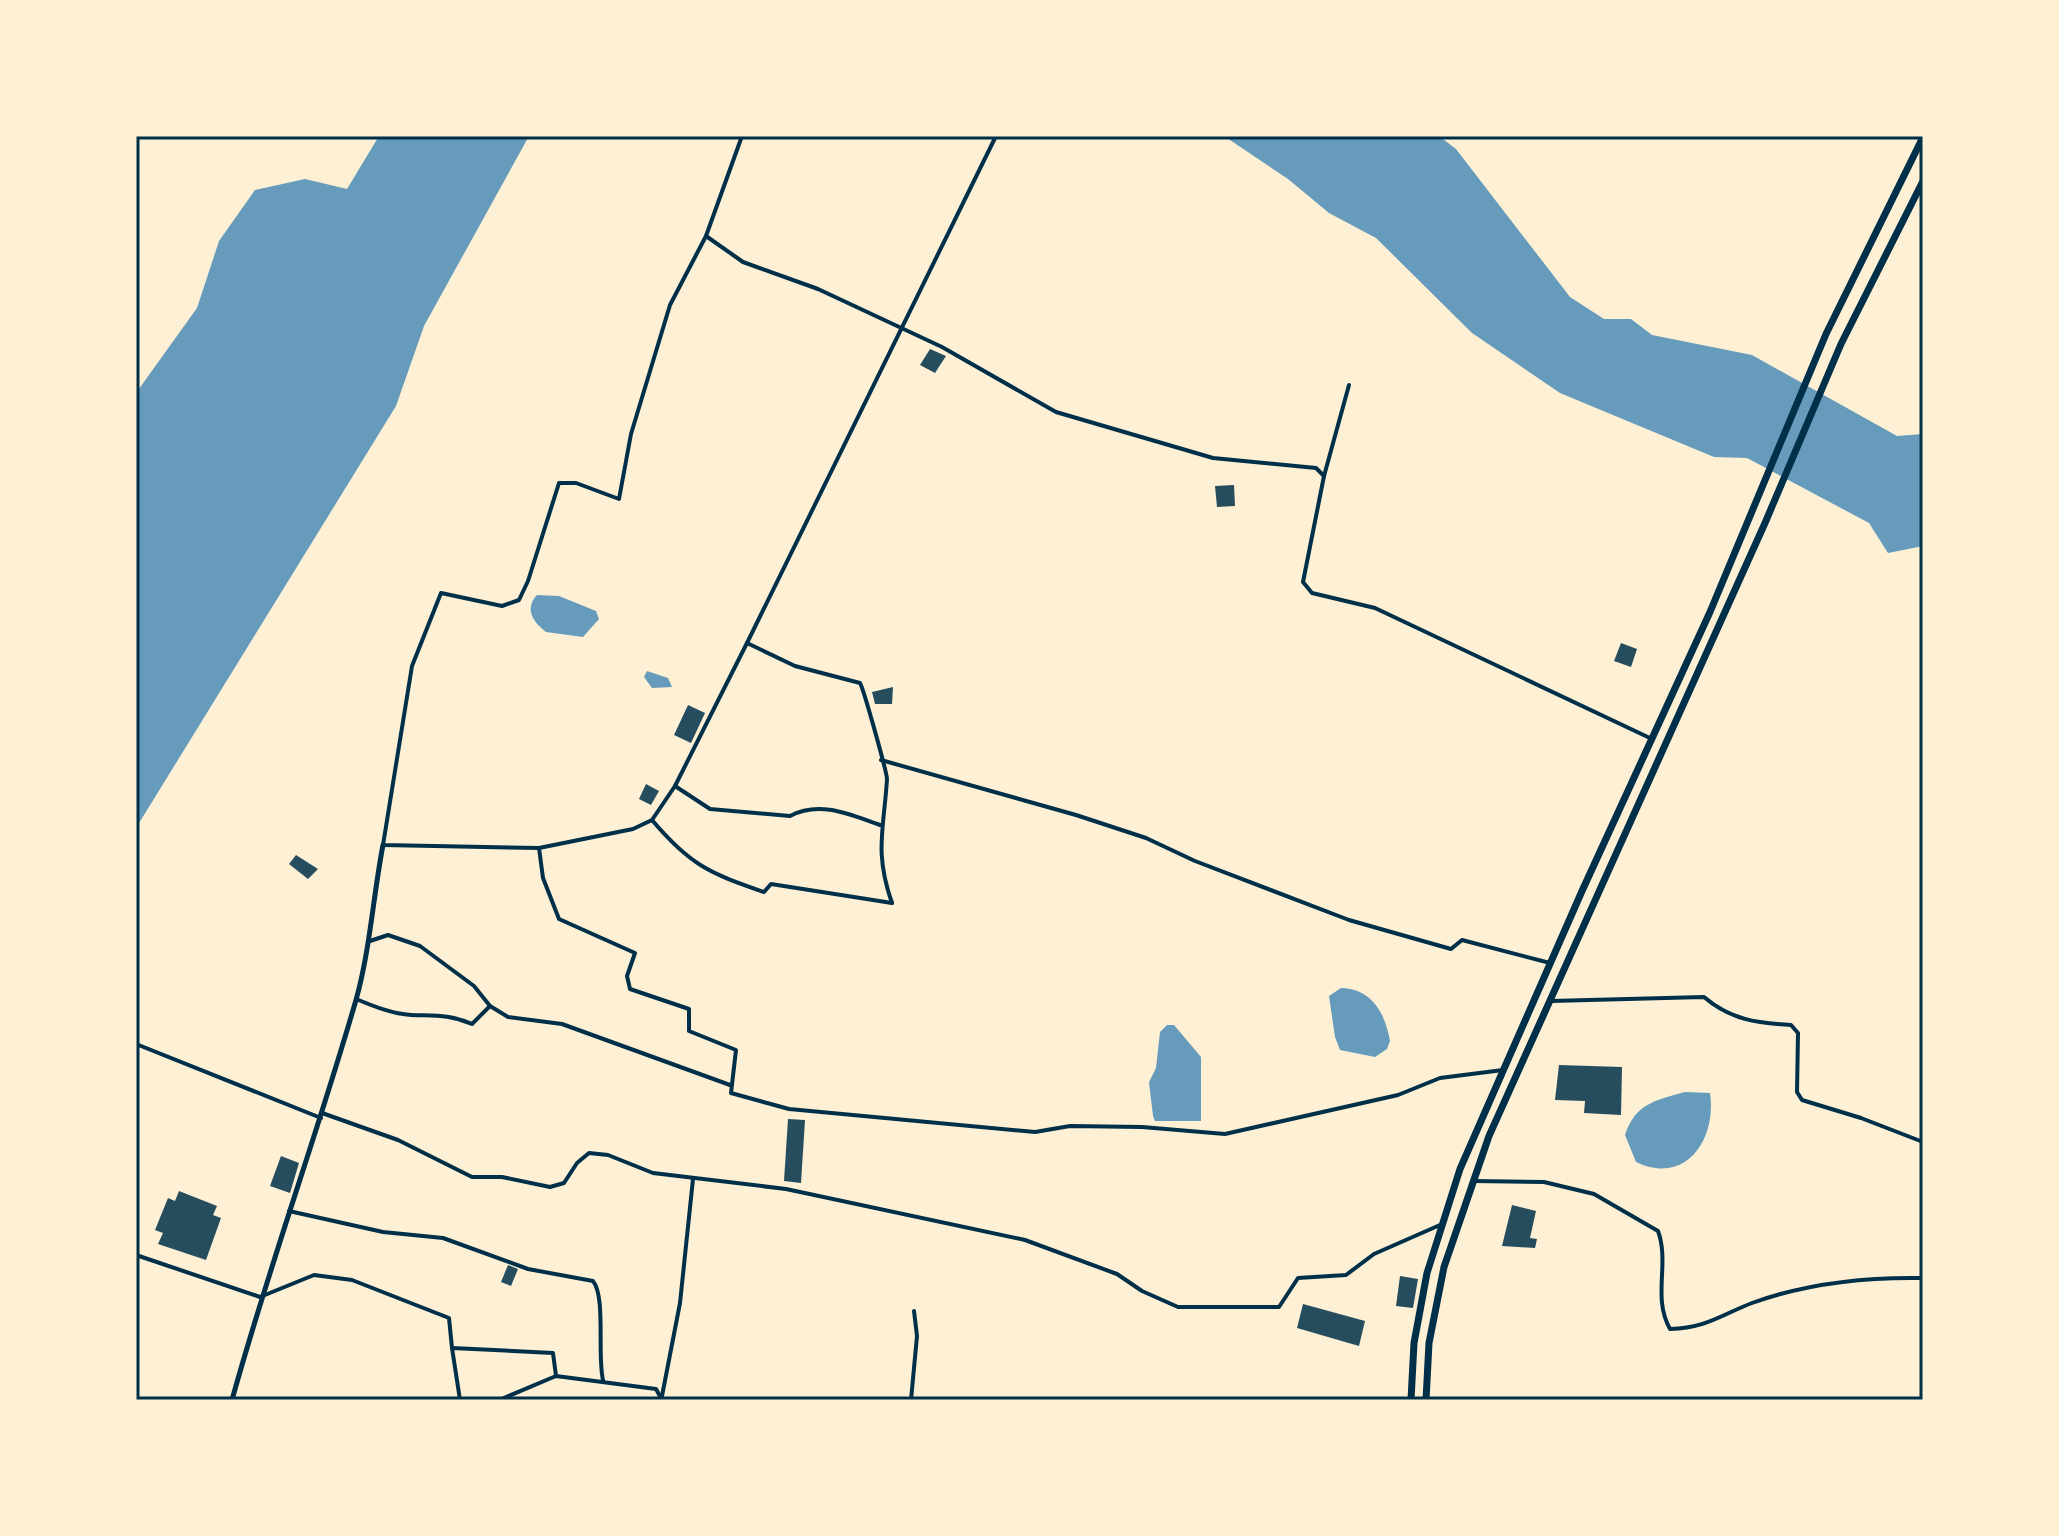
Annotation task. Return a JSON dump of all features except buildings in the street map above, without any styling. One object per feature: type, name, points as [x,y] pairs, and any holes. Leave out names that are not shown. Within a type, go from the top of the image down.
[{"type":"highway","points":[[1411,1400],[1414,1343],[1427,1273],[1460,1169],[1750,518],[1826,334],[1923,137]]},
{"type":"highway","points":[[1426,1400],[1429,1343],[1444,1267],[1489,1136],[1765,523],[1841,344],[1923,181]]},
{"type":"street","points":[[232,1400],[260,1297],[321,1116],[356,999],[370,941],[412,666],[441,593],[502,606],[519,600],[559,483],[576,483],[619,499],[631,434],[670,305],[706,236],[742,136]]},
{"type":"street","points":[[383,845],[539,848],[624,832],[652,820],[675,786],[747,643],[996,136]]},
{"type":"street","points":[[706,236],[743,262],[818,289],[942,347],[1056,412],[1213,458],[1316,468],[1324,476]]},
{"type":"street","points":[[1349,385],[1324,476],[1303,582],[1312,593],[1375,608],[1652,739]]},
{"type":"street","points":[[652,820],[682,855],[707,870],[752,888],[764,892],[771,884],[892,903],[880,870],[880,825],[887,774],[866,694],[860,683],[795,666],[747,643]]},
{"type":"street","points":[[881,760],[1132,834],[1349,920],[1451,949],[1462,940],[1550,963]]},
{"type":"street","points":[[675,786],[710,809],[790,816],[802,809],[819,808],[880,825]]},
{"type":"street","points":[[539,848],[543,878],[559,919],[635,953],[627,976],[630,989],[689,1009],[689,1031],[736,1050],[730,1085],[735,1095],[789,1109],[1035,1132],[1070,1126],[1142,1127],[1225,1134],[1385,1098],[1440,1078],[1503,1070]]},
{"type":"street","points":[[370,941],[388,935],[420,946],[474,986],[490,1006],[508,1017],[562,1024],[730,1085]]},
{"type":"street","points":[[1551,1001],[1704,997],[1722,1012],[1753,1023],[1791,1025],[1798,1033],[1797,1092],[1802,1100],[1923,1142]]},
{"type":"street","points":[[356,999],[386,1010],[450,1015],[472,1024],[490,1006]]},
{"type":"street","points":[[136,1044],[321,1116],[398,1140],[472,1177],[502,1177],[550,1187],[564,1183],[577,1163],[589,1153],[608,1155],[653,1173],[786,1189],[1025,1240],[1117,1274],[1142,1291],[1178,1307],[1279,1307],[1298,1278],[1346,1275],[1374,1254],[1442,1224]]},
{"type":"street","points":[[662,1398],[680,1303],[693,1179]]},
{"type":"street","points":[[1473,1181],[1544,1182],[1594,1194],[1658,1231],[1664,1247],[1659,1297],[1670,1329],[1708,1325],[1752,1303],[1801,1290],[1871,1277],[1923,1278]]},
{"type":"street","points":[[289,1211],[383,1232],[443,1238],[528,1269],[593,1281],[598,1286],[598,1359],[603,1380]]},
{"type":"street","points":[[136,1255],[260,1297],[314,1275],[352,1280],[449,1318],[460,1400]]},
{"type":"street","points":[[911,1400],[917,1336],[914,1311]]},
{"type":"street","points":[[452,1348],[553,1353],[556,1376]]},
{"type":"street","points":[[499,1400],[556,1376],[656,1389],[662,1398]]},
{"type":"water","points":[[379,136],[529,136],[424,326],[396,406],[136,828],[136,393],[197,308],[219,241],[255,190],[305,179],[347,189]]},
{"type":"water","points":[[1224,136],[1439,136],[1456,149],[1570,297],[1604,319],[1631,319],[1652,335],[1752,355],[1897,436],[1923,434],[1923,546],[1888,553],[1869,523],[1747,458],[1714,457],[1560,393],[1472,333],[1376,238],[1329,213],[1288,179]]},
{"type":"water","points":[[537,595],[559,596],[596,611],[599,619],[583,637],[546,632],[532,615],[531,605]]},
{"type":"water","points":[[647,671],[668,678],[672,687],[652,688],[644,677]]},
{"type":"water","points":[[1341,988],[1352,989],[1369,998],[1385,1021],[1390,1041],[1387,1049],[1375,1057],[1340,1050],[1329,996]]},
{"type":"water","points":[[1167,1025],[1174,1025],[1201,1057],[1201,1121],[1155,1121],[1153,1116],[1149,1082],[1156,1068],[1160,1032]]},
{"type":"water","points":[[1685,1092],[1710,1093],[1708,1127],[1694,1154],[1670,1168],[1654,1168],[1636,1162],[1625,1135],[1629,1124],[1641,1110],[1655,1101]]}]
